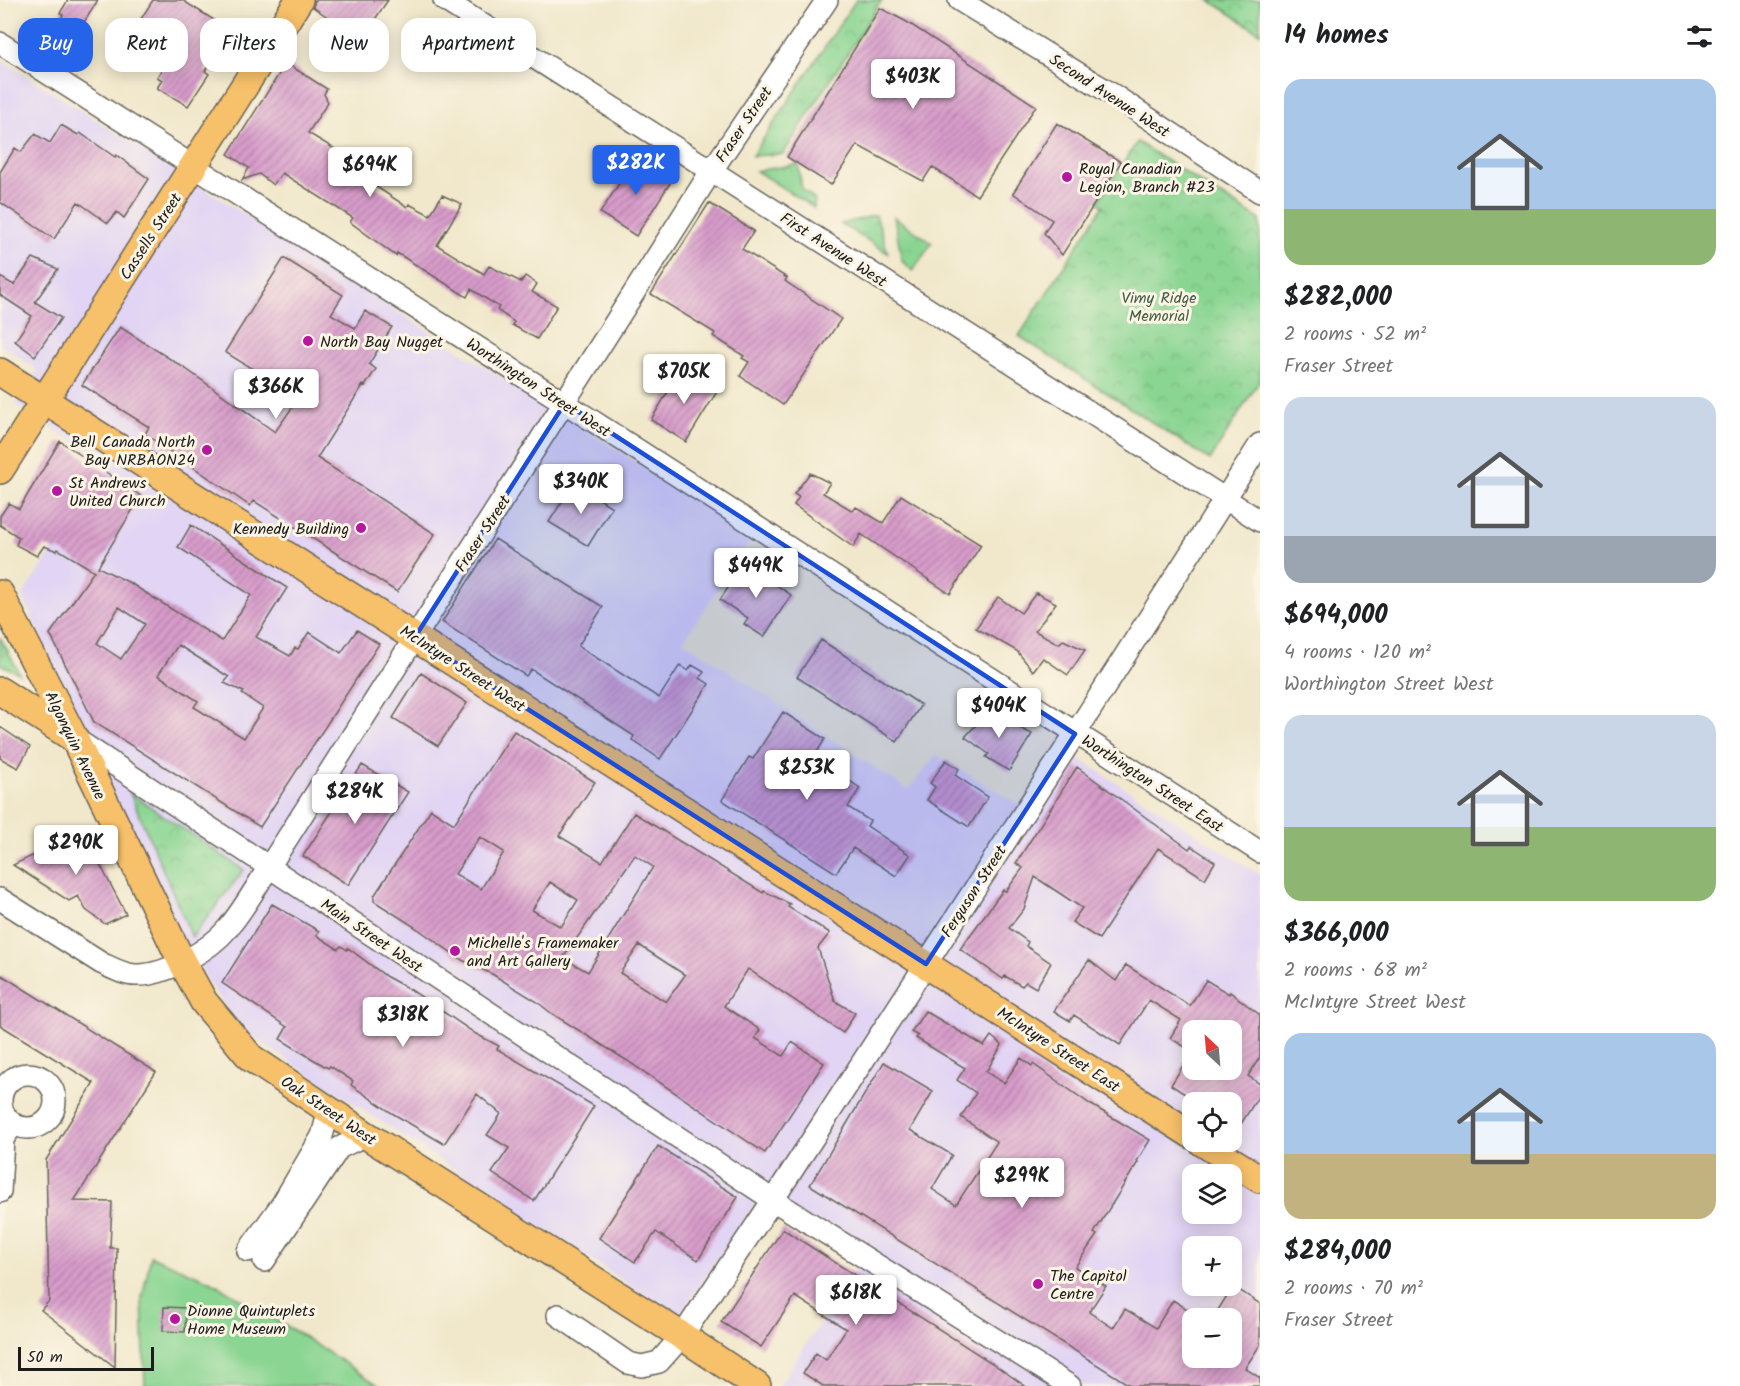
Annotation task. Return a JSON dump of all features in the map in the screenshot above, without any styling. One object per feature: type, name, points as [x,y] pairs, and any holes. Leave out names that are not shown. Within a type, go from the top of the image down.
[{"type":"main road","name":"Cassells Street","points":[[0,470],[299,0]]},
{"type":"main road","name":"McIntyre Street West","points":[[0,372],[926,963]]},
{"type":"main road","name":"Algonquin Avenue","points":[[0,594],[74,738],[182,962]]},
{"type":"main road","name":"Main Street West","points":[[0,692],[74,738]]},
{"type":"main road","name":"Oak Street West","points":[[182,962],[204,1002],[251,1058],[366,1135],[757,1386]]},
{"type":"main road","name":"McIntyre Street East","points":[[926,963],[1182,1129]]},
{"type":"main road","points":[[1218,1152],[1260,1179]]},
{"type":"street","name":"First Avenue West","points":[[444,0],[1260,521]]},
{"type":"street","name":"Fraser Street","points":[[182,962],[207,947],[228,928],[269,867],[712,170],[827,0]]},
{"type":"street","name":"Second Avenue West","points":[[959,0],[1115,96],[1260,192]]},
{"type":"street","name":"Worthington Street West","points":[[0,43],[565,403],[1075,734]]},
{"type":"street","name":"Ferguson Street","points":[[558,1315],[628,1363],[642,1366],[658,1362],[681,1336],[773,1200],[1260,444]]},
{"type":"street","name":"Worthington Street East","points":[[1075,734],[1260,852]]},
{"type":"street","name":"Main Street West","points":[[74,738],[773,1200],[1070,1386]]},
{"type":"street","points":[[0,899],[101,963],[118,971],[135,975],[158,972],[182,962]]},
{"type":"street","points":[[329,1110],[322,1136],[282,1204],[256,1256],[339,1148],[366,1135]]},
{"type":"street","points":[[0,1192],[3,1139],[13,1125]]},
{"type":"highlighted area","points":[[565,403],[1075,734],[926,964],[415,637]]},
{"type":"shaded area","points":[[0,59],[753,537],[683,641],[908,790],[936,755],[1032,812],[1072,754],[1260,875],[1260,1386],[779,1386],[858,1265],[757,1202],[678,1317],[239,1028],[181,938],[22,596],[111,465],[16,405],[37,370],[0,344]]},
{"type":"green space","points":[[856,0],[882,0],[783,154],[752,156]]},
{"type":"green space","points":[[1209,0],[1260,0],[1260,33]]},
{"type":"green space","name":"Vimy Ridge Memorial","points":[[1137,142],[1260,220],[1260,380],[1210,460],[1019,336],[1103,206],[1098,202]]},
{"type":"green space","points":[[798,164],[802,189],[815,200],[814,208],[756,171]]},
{"type":"green space","points":[[876,215],[888,253],[841,224]]},
{"type":"green space","points":[[894,217],[932,243],[913,271],[902,261]]},
{"type":"green space","points":[[0,637],[20,674],[0,664]]},
{"type":"green space","points":[[130,793],[244,870],[192,937]]},
{"type":"green space","points":[[151,1256],[212,1282],[298,1333],[380,1386],[145,1386],[142,1298]]},
{"type":"building","points":[[68,0],[98,0],[87,18],[61,18],[63,15],[60,13]]},
{"type":"building","points":[[153,0],[182,0],[211,18],[200,18],[200,72],[209,74],[188,106],[157,88],[162,80],[157,77],[161,72],[188,72],[188,18],[141,18]]},
{"type":"building","points":[[315,0],[388,0],[376,18],[329,18],[313,7]]},
{"type":"building","points":[[880,8],[907,22],[1036,106],[977,196],[932,167],[923,181],[857,145],[831,185],[787,157]]},
{"type":"building","points":[[297,70],[327,89],[324,94],[328,102],[308,133],[382,178],[375,186],[407,207],[409,204],[430,215],[442,195],[462,204],[437,245],[484,274],[489,266],[521,282],[525,276],[537,284],[532,292],[557,306],[537,339],[512,325],[514,322],[497,310],[499,307],[471,289],[467,297],[397,253],[396,256],[350,222],[353,218],[282,173],[273,185],[259,174],[242,180],[249,168],[228,154],[280,72],[297,72]]},
{"type":"building","name":"Royal Canadian Legion, Branch #23","points":[[1057,123],[1121,162],[1062,255],[1044,233],[1052,220],[1013,193]]},
{"type":"building","points":[[61,125],[78,135],[80,133],[115,157],[116,155],[149,179],[124,218],[117,212],[108,223],[78,202],[54,239],[0,202],[0,172],[15,148],[21,152],[35,134],[50,143]]},
{"type":"building","points":[[636,157],[672,180],[636,236],[600,213]]},
{"type":"building","points":[[709,203],[754,231],[742,249],[787,278],[785,281],[841,319],[783,405],[740,376],[749,362],[742,358],[744,356],[713,336],[715,333],[651,294]]},
{"type":"building","points":[[33,258],[58,269],[35,302],[61,318],[35,356],[15,341],[32,316],[0,295],[0,277],[14,285]]},
{"type":"building","points":[[284,258],[343,295],[331,314],[355,328],[365,311],[392,327],[369,364],[376,369],[365,386],[363,385],[317,458],[435,534],[397,592],[254,501],[250,506],[145,434],[149,427],[82,385],[120,327],[186,369],[275,432],[299,398],[225,352]]},
{"type":"building","points":[[682,368],[718,390],[686,442],[651,420]]},
{"type":"building","points":[[60,441],[141,496],[98,567],[130,583],[222,641],[251,595],[178,547],[191,525],[287,588],[256,637],[290,656],[295,648],[298,649],[309,632],[341,653],[357,630],[379,644],[260,827],[94,722],[50,634],[94,571],[58,549],[57,551],[44,546],[37,556],[16,545],[19,537],[0,525],[0,516],[9,503],[19,509]],"holes":[[[119,607],[145,624],[121,659],[97,643]],[[178,645],[229,677],[224,683],[244,692],[242,694],[263,708],[244,738],[194,707],[198,701],[158,675]]]},
{"type":"building","points":[[810,473],[830,483],[823,493],[853,511],[856,507],[883,523],[901,495],[981,545],[950,594],[861,534],[853,547],[794,505],[799,497],[794,494]]},
{"type":"building","points":[[574,483],[612,507],[588,546],[549,522]]},
{"type":"building","points":[[495,539],[603,607],[578,646],[659,698],[680,665],[688,671],[692,665],[704,672],[700,678],[709,684],[660,759],[632,740],[634,736],[531,669],[526,676],[442,622]]},
{"type":"building","points":[[744,563],[791,595],[764,637],[744,624],[748,618],[720,600]]},
{"type":"building","points":[[1036,593],[1056,603],[1035,631],[1059,644],[1063,640],[1085,650],[1068,675],[1043,658],[1033,671],[1017,651],[976,628],[998,597],[1021,613]]},
{"type":"building","points":[[821,640],[921,705],[897,742],[797,677]]},
{"type":"building","points":[[421,673],[467,703],[438,746],[393,718]]},
{"type":"building","points":[[990,710],[1009,723],[1032,734],[1009,771],[986,757],[989,754],[965,737]]},
{"type":"building","points":[[783,712],[825,739],[814,757],[860,788],[848,807],[870,821],[867,826],[910,855],[896,876],[853,848],[836,873],[722,800],[749,757],[753,759]]},
{"type":"building","points":[[0,727],[30,747],[18,768],[0,758]]},
{"type":"building","points":[[514,731],[595,782],[559,836],[602,862],[634,813],[763,893],[764,891],[790,904],[788,907],[830,933],[818,948],[835,1001],[855,1013],[843,1033],[748,969],[724,1006],[760,1030],[755,1038],[783,1056],[792,1042],[824,1063],[765,1153],[536,1001],[492,974],[462,960],[374,901],[374,896],[431,809],[454,824]],"holes":[[[480,837],[504,852],[481,889],[455,874]],[[635,855],[653,867],[588,972],[563,958]],[[550,882],[578,900],[561,927],[532,910]],[[639,945],[685,975],[666,1002],[620,973]]]},
{"type":"building","points":[[946,760],[959,769],[955,775],[988,797],[969,827],[927,800],[935,787],[930,783]]},
{"type":"building","points":[[362,765],[408,792],[348,885],[303,856]]},
{"type":"building","points":[[1077,767],[1189,849],[1191,846],[1215,862],[1205,879],[1158,848],[1099,939],[1072,922],[1082,908],[1035,877],[1024,909],[1009,928],[1028,942],[1026,946],[1051,963],[1036,988],[1026,982],[1022,986],[1005,976],[1003,979],[960,949],[1003,890],[1006,891],[1023,868],[1016,863]]},
{"type":"building","points":[[86,830],[97,849],[93,851],[126,914],[105,924],[86,910],[78,896],[69,901],[13,865]]},
{"type":"building","points":[[272,904],[319,931],[316,935],[338,949],[341,946],[347,950],[348,948],[387,977],[411,990],[476,1034],[499,1046],[497,1049],[594,1106],[534,1201],[492,1173],[509,1148],[487,1135],[501,1114],[477,1094],[444,1144],[351,1085],[353,1081],[330,1066],[328,1068],[280,1039],[287,1027],[222,983]]},
{"type":"building","points":[[1089,960],[1116,981],[1126,965],[1190,1006],[1206,980],[1229,994],[1230,992],[1260,1015],[1260,1057],[1248,1076],[1260,1084],[1260,1094],[1242,1122],[1242,1092],[1182,1092],[1171,1085],[1182,1067],[1182,1080],[1242,1080],[1242,1020],[1182,1020],[1182,1045],[1170,1038],[1181,1020],[1149,1000],[1120,1045],[1074,1015],[1070,1021],[1054,1011]]},
{"type":"building","points":[[0,974],[156,1072],[74,1201],[112,1202],[110,1248],[117,1248],[115,1367],[41,1310],[49,1301],[46,1160],[94,1083],[0,1025]]},
{"type":"building","points":[[925,1011],[984,1046],[991,1036],[1002,1045],[986,1072],[1004,1083],[1021,1058],[1090,1104],[1150,1140],[1094,1233],[1097,1235],[1075,1267],[1106,1286],[1089,1312],[1113,1328],[1125,1309],[1156,1328],[1173,1300],[1186,1308],[1182,1308],[1182,1368],[1242,1368],[1242,1308],[1219,1308],[1227,1296],[1242,1296],[1242,1292],[1260,1304],[1260,1345],[1245,1368],[1260,1378],[1260,1386],[1131,1386],[810,1185],[884,1062],[933,1091],[910,1130],[952,1155],[932,1189],[956,1205],[997,1142],[961,1117],[976,1093],[957,1080],[965,1068],[916,1038],[918,1036],[911,1032]]},
{"type":"building","points":[[658,1146],[738,1197],[698,1260],[656,1232],[635,1262],[599,1238]]},
{"type":"building","points":[[783,1229],[1025,1386],[823,1386],[803,1373],[816,1353],[826,1360],[846,1329],[795,1296],[761,1347],[721,1322]]},
{"type":"building","name":"Dionne Quintuplets Home Museum","points":[[164,1307],[186,1308],[185,1332],[163,1331]]},
{"type":"place","name":"Royal Canadian Legion, Branch #23","points":[[1067,177]]},
{"type":"place","name":"North Bay Nugget","points":[[308,341]]},
{"type":"place","name":"Bell Canada North Bay NRBAON24","points":[[207,450]]},
{"type":"place","name":"St Andrews United Church","points":[[57,491]]},
{"type":"place","name":"Kennedy Building","points":[[361,528]]},
{"type":"place","name":"Michelle's Framemaker and Art Gallery","points":[[455,951]]},
{"type":"place","name":"The Capitol Centre","points":[[1038,1284]]},
{"type":"place","name":"Dionne Quintuplets Home Museum","points":[[175,1319]]}]
